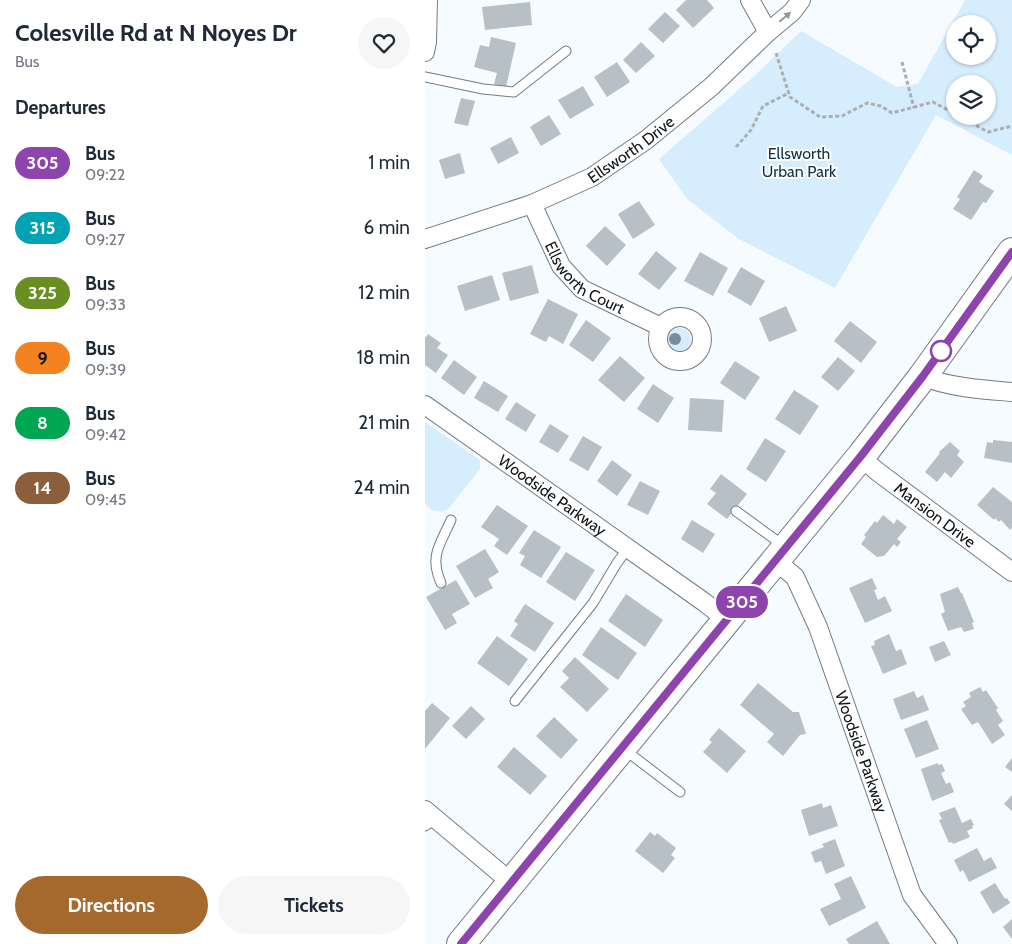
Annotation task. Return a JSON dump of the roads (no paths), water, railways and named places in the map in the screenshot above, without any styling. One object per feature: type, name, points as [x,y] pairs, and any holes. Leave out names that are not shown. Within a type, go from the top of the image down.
[{"type":"highway","points":[[461,944],[861,456],[923,376],[1012,252]]},
{"type":"street","points":[[425,52],[428,0]]},
{"type":"street","points":[[750,0],[768,32]]},
{"type":"street","name":"Ellsworth Drive","points":[[425,239],[532,204],[592,177],[646,140],[711,87],[768,32],[792,12],[801,0]]},
{"type":"street","name":"Ellsworth Court","points":[[532,204],[561,266],[582,289],[661,327]]},
{"type":"street","points":[[923,376],[933,381],[947,384],[1012,392]]},
{"type":"street","name":"Woodside Parkway","points":[[425,405],[728,620]]},
{"type":"street","name":"Mansion Drive","points":[[861,456],[878,472],[1012,572]]},
{"type":"street","name":"Woodside Parkway","points":[[781,555],[795,577],[818,627],[912,895],[948,944]]},
{"type":"street","points":[[428,818],[512,883]]},
{"type":"lane","points":[[425,77],[483,89],[514,92],[566,51]]},
{"type":"lane","points":[[736,511],[781,555]]},
{"type":"lane","points":[[441,583],[435,570],[436,554],[451,520]]},
{"type":"lane","points":[[515,701],[593,603],[628,548]]},
{"type":"lane","points":[[622,749],[680,792]]},
{"type":"park label","name":"Ellsworth Urban Park","points":[[799,162]]}]
